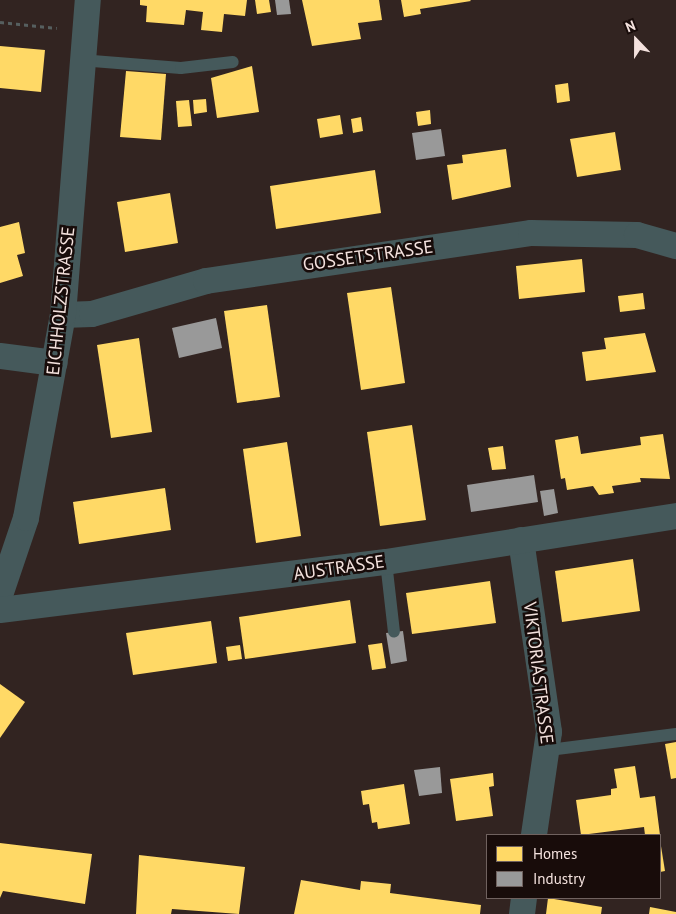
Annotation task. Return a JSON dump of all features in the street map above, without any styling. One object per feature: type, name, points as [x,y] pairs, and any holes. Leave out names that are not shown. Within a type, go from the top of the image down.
[{"type":"street","name":"EICHHOLZSTRASSE","points":[[0,595],[26,518],[63,315],[80,60],[88,0]]},
{"type":"street","name":"GOSSETSTRASSE","points":[[63,315],[92,314],[206,281],[531,233],[637,235],[675,249]]},
{"type":"street","points":[[0,356],[55,363]]},
{"type":"street","name":"AUSTRASSE","points":[[0,610],[386,562],[676,516]]},
{"type":"street","name":"VIKTORIASTRASSE","points":[[521,540],[548,750],[534,834]]},
{"type":"street","points":[[522,914],[524,899]]},
{"type":"lane","points":[[80,60],[181,68],[234,62]]},
{"type":"lane","points":[[386,562],[394,632]]},
{"type":"lane","points":[[548,750],[676,734]]},
{"type":"path","points":[[0,22],[84,30]]},
{"type":"building: Homes","points":[[140,0],[247,0],[245,16],[224,14],[222,32],[201,30],[203,12],[186,10],[184,25],[146,22],[147,6],[140,5]]},
{"type":"building: Homes","points":[[255,0],[269,0],[271,12],[257,14]]},
{"type":"building: Homes","points":[[302,0],[379,0],[382,20],[358,23],[361,39],[312,46]]},
{"type":"building: Homes","points":[[401,0],[471,1],[420,9],[421,14],[404,17]]},
{"type":"building: Homes","points":[[0,46],[45,50],[41,92],[0,88]]},
{"type":"building: Homes","points":[[252,66],[259,112],[217,118],[211,78]]},
{"type":"building: Homes","points":[[126,71],[166,74],[161,140],[120,137]]},
{"type":"building: Homes","points":[[568,83],[570,101],[557,103],[555,85]]},
{"type":"building: Homes","points":[[206,99],[207,112],[194,114],[193,100]]},
{"type":"building: Homes","points":[[189,100],[192,126],[178,127],[176,101]]},
{"type":"building: Homes","points":[[430,110],[431,124],[418,126],[416,112]]},
{"type":"building: Homes","points":[[340,115],[343,134],[320,138],[317,119]]},
{"type":"building: Homes","points":[[361,117],[363,131],[353,133],[351,119]]},
{"type":"building: Homes","points":[[615,132],[621,170],[577,177],[570,139]]},
{"type":"building: Homes","points":[[506,149],[511,187],[452,200],[447,165],[463,163],[462,155]]},
{"type":"building: Homes","points":[[375,170],[381,213],[276,229],[270,186]]},
{"type":"building: Homes","points":[[170,193],[178,243],[125,252],[117,202]]},
{"type":"building: Homes","points":[[19,222],[25,253],[17,255],[23,276],[0,283],[0,227]]},
{"type":"building: Homes","points":[[582,259],[585,292],[519,299],[516,266]]},
{"type":"building: Homes","points":[[391,287],[405,383],[361,390],[347,293]]},
{"type":"building: Homes","points":[[643,293],[645,309],[620,312],[618,296]]},
{"type":"building: Homes","points":[[267,305],[280,397],[237,403],[224,311]]},
{"type":"building: Homes","points":[[645,333],[656,372],[586,381],[582,352],[606,349],[604,338]]},
{"type":"building: Homes","points":[[139,338],[152,432],[111,438],[97,345]]},
{"type":"building: Homes","points":[[412,425],[426,520],[380,526],[367,432]]},
{"type":"building: Homes","points":[[663,434],[670,479],[640,478],[641,482],[612,486],[614,493],[599,495],[593,486],[567,490],[565,478],[561,479],[555,440],[578,436],[581,454],[641,445],[640,437]]},
{"type":"building: Homes","points":[[287,442],[301,536],[256,543],[243,449]]},
{"type":"building: Homes","points":[[503,446],[506,469],[492,470],[488,448]]},
{"type":"building: Homes","points":[[165,488],[171,530],[79,544],[73,502]]},
{"type":"building: Homes","points":[[633,559],[640,611],[562,622],[555,571]]},
{"type":"building: Homes","points":[[490,581],[496,623],[412,634],[406,593]]},
{"type":"building: Homes","points":[[350,600],[356,643],[245,659],[239,617]]},
{"type":"building: Homes","points":[[211,621],[217,663],[133,675],[126,633]]},
{"type":"building: Homes","points":[[382,643],[386,668],[372,670],[368,645]]},
{"type":"building: Homes","points":[[240,645],[242,659],[228,661],[226,647]]},
{"type":"building: Homes","points":[[0,684],[25,702],[0,738]]},
{"type":"building: Homes","points":[[676,742],[676,778],[671,779],[665,744]]},
{"type":"building: Homes","points":[[635,766],[640,798],[655,796],[660,834],[645,834],[644,827],[581,834],[576,800],[611,795],[611,789],[617,788],[614,769]]},
{"type":"building: Homes","points":[[493,773],[494,786],[489,787],[493,816],[456,821],[450,779]]},
{"type":"building: Homes","points":[[404,784],[410,824],[378,829],[377,822],[372,823],[369,804],[363,805],[361,791]]},
{"type":"building: Homes","points":[[0,843],[92,854],[85,904],[3,891],[0,898]]},
{"type":"building: Homes","points":[[661,846],[665,871],[661,872]]},
{"type":"building: Homes","points":[[139,855],[245,867],[239,914],[172,909],[171,914],[136,914]]},
{"type":"building: Homes","points":[[301,880],[360,890],[361,881],[391,884],[390,893],[481,905],[480,914],[294,914]]},
{"type":"building: Homes","points":[[548,899],[602,907],[601,914],[546,914]]},
{"type":"building: Homes","points":[[650,907],[676,912],[676,914],[649,914]]},
{"type":"building: Industry","points":[[275,0],[289,0],[291,14],[277,15]]},
{"type":"building: Industry","points":[[441,129],[445,156],[416,160],[412,133]]},
{"type":"building: Industry","points":[[216,318],[222,348],[179,358],[172,328]]},
{"type":"building: Industry","points":[[534,475],[538,502],[471,512],[467,485]]},
{"type":"building: Industry","points":[[554,489],[558,513],[544,516],[540,491]]},
{"type":"building: Industry","points":[[403,631],[407,661],[391,664],[386,633]]},
{"type":"building: Industry","points":[[440,767],[442,793],[419,796],[414,770]]}]
